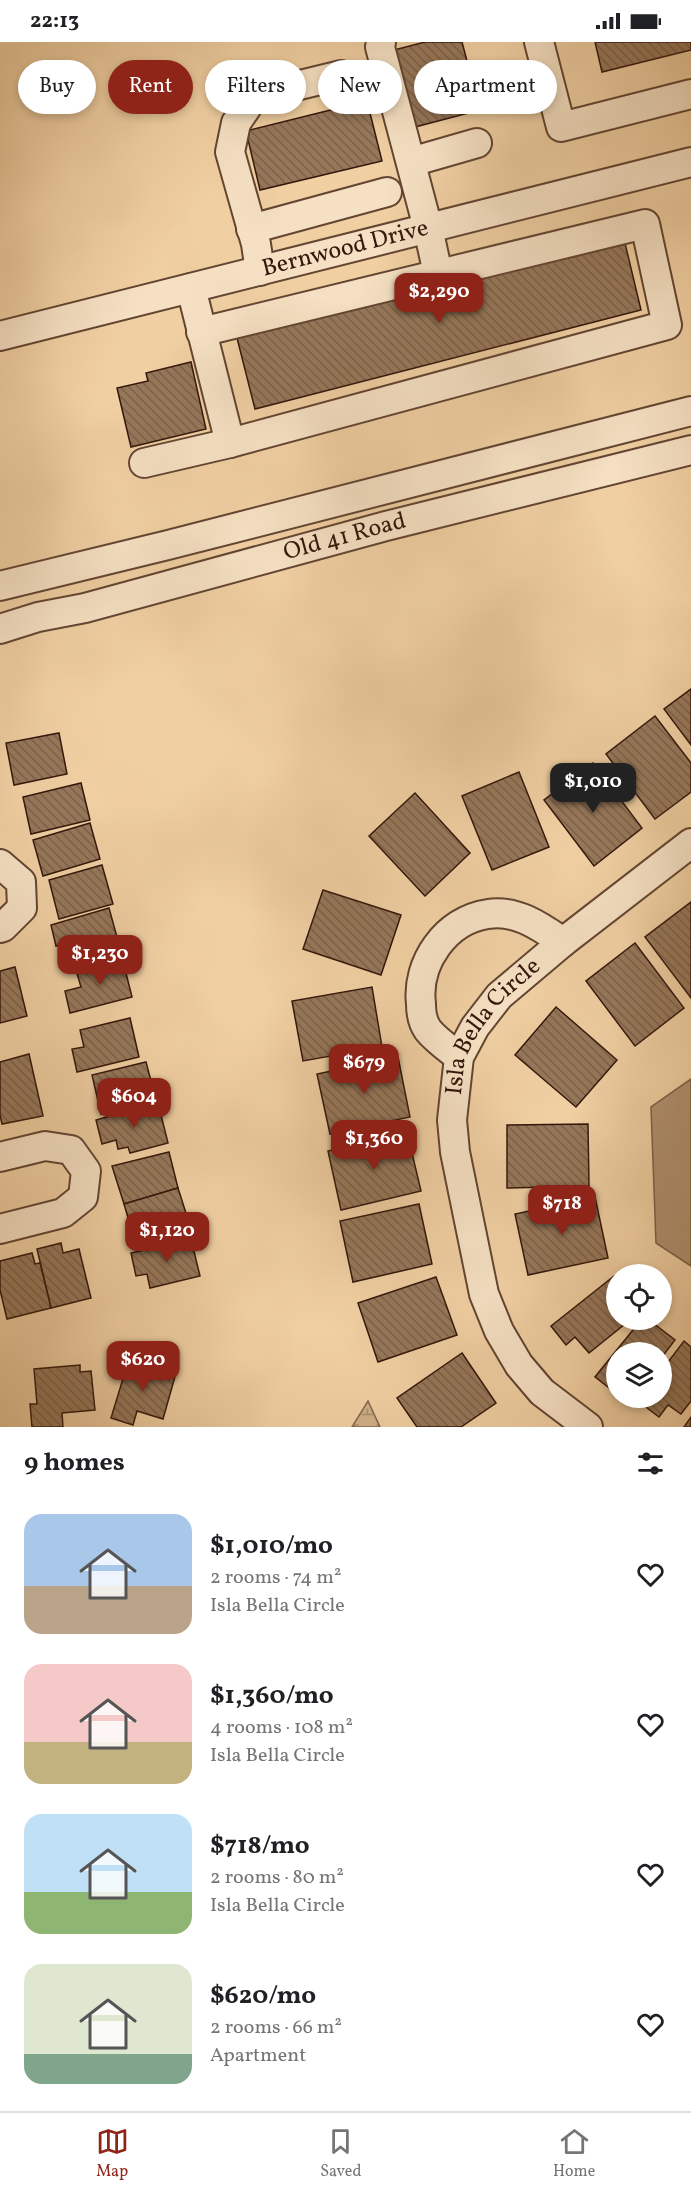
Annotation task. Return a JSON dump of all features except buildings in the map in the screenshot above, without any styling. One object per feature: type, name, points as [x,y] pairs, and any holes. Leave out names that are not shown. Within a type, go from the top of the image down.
[{"type":"street","points":[[381,42],[380,47],[438,274]]},
{"type":"street","points":[[539,42],[561,127],[691,94]]},
{"type":"street","points":[[260,271],[230,152],[236,123],[251,101],[271,92],[318,81]]},
{"type":"street","points":[[411,162],[477,143]]},
{"type":"street","name":"Bernwood Drive","points":[[0,336],[691,162]]},
{"type":"street","points":[[251,229],[387,192]]},
{"type":"street","points":[[144,463],[230,443],[667,324],[645,224],[201,332]]},
{"type":"street","points":[[191,288],[230,443]]},
{"type":"street","name":"Old 41 Road","points":[[0,586],[691,411]]},
{"type":"street","name":"Old 41 Road","points":[[0,629],[386,526],[691,450]]},
{"type":"street","name":"Isla Bella Circle","points":[[588,1427],[542,1392],[519,1365],[499,1331],[484,1294],[455,1152],[452,1120],[459,1057],[475,1027],[499,996],[563,942],[691,843]]},
{"type":"street","points":[[0,864],[21,882],[22,909],[0,928]]},
{"type":"street","points":[[459,1057],[428,1029],[422,1014],[420,999],[425,964],[437,945],[450,931],[465,921],[488,914],[509,915],[528,920],[563,942]]},
{"type":"street","points":[[0,1157],[45,1146],[54,1147],[70,1150],[86,1171],[83,1197],[63,1213],[0,1229]]},
{"type":"green space","points":[[368,1401],[380,1427],[352,1427]]},
{"type":"shaded area","points":[[691,1079],[691,1266],[656,1243],[651,1107]]}]
